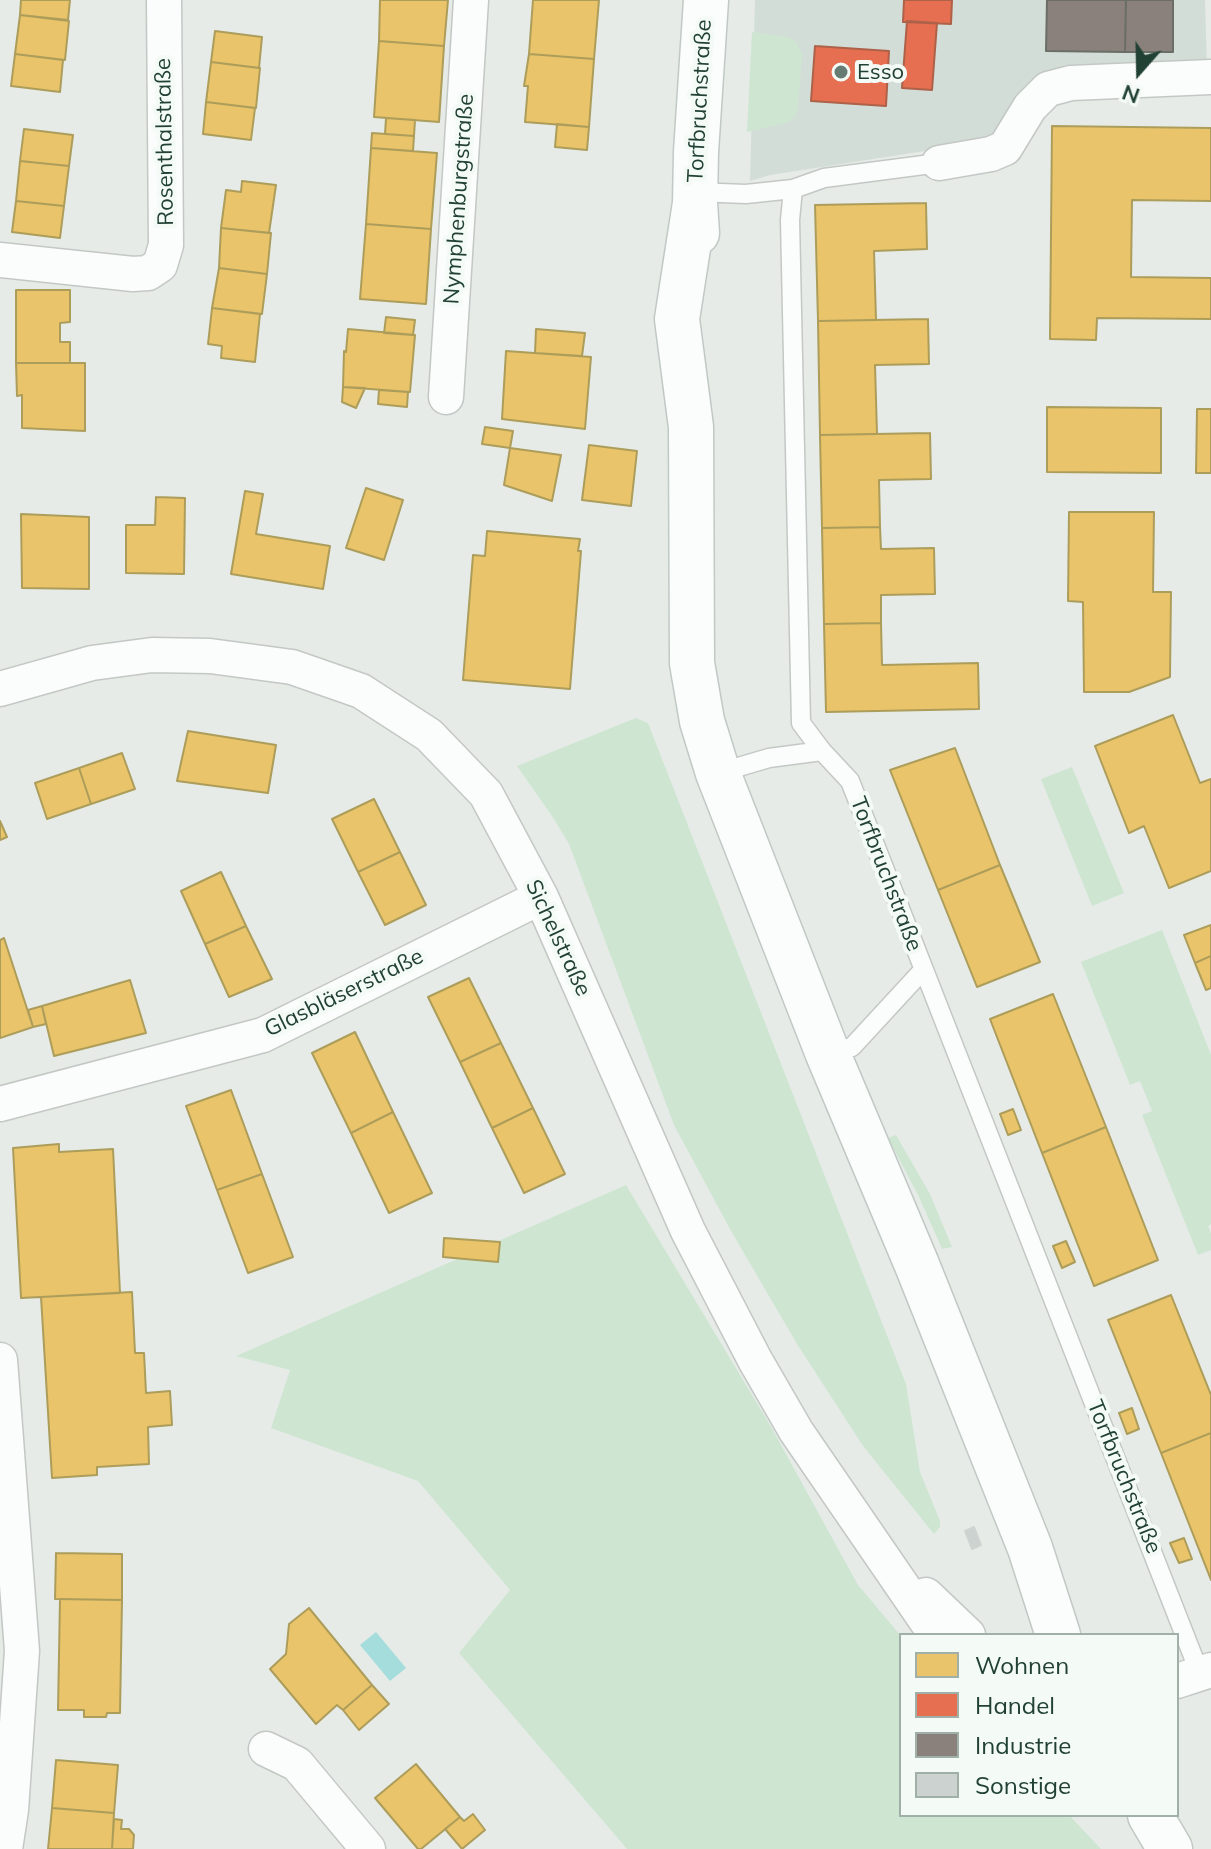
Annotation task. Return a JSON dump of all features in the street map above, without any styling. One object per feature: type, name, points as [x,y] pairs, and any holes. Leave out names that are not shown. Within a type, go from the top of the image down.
[{"type":"main road","name":"Torfbruchstraße","points":[[706,0],[695,197],[677,319],[691,427],[692,663],[702,721],[718,773],[828,1054],[1014,1507],[1057,1633]]},
{"type":"main road","points":[[1151,1817],[1170,1849]]},
{"type":"street","name":"Rosenthalstraße","points":[[0,260],[133,274],[148,273],[160,265],[166,245],[164,0]]},
{"type":"street","name":"Nymphenburgstraße","points":[[446,397],[471,0]]},
{"type":"street","points":[[939,163],[991,154],[1005,148],[1030,107],[1048,89],[1071,83],[1211,77]]},
{"type":"street","name":"Sichelstraße","points":[[0,689],[92,663],[152,655],[210,656],[292,667],[361,691],[429,735],[486,794],[541,897],[688,1231],[755,1360],[796,1431],[935,1633]]},
{"type":"street","name":"Glasbläserstraße","points":[[0,1104],[263,1035],[541,897]]},
{"type":"street","points":[[0,1360],[22,1651],[11,1810],[5,1849]]},
{"type":"street","name":"Sichelstraße","points":[[880,1550],[966,1633]]},
{"type":"street","points":[[266,1749],[297,1764],[368,1849]]},
{"type":"lane","points":[[695,197],[793,189],[824,178],[939,163]]},
{"type":"lane","name":"Torfbruchstraße","points":[[793,189],[790,220],[801,723],[850,781],[1196,1675]]},
{"type":"lane","points":[[718,773],[769,758],[822,751]]},
{"type":"lane","points":[[828,1054],[852,1047],[923,970]]},
{"type":"shaded area","points":[[755,0],[1205,0],[1207,69],[1067,65],[1039,73],[1009,107],[996,140],[770,175],[750,181]]},
{"type":"green space","points":[[752,32],[789,37],[797,43],[802,53],[795,117],[787,123],[747,132]]},
{"type":"green space","points":[[636,718],[648,723],[906,1384],[920,1472],[940,1521],[940,1527],[934,1534],[863,1446],[797,1344],[731,1231],[674,1125],[569,844],[517,766]]},
{"type":"green space","points":[[1072,767],[1124,893],[1092,906],[1041,779]]},
{"type":"green space","points":[[1162,930],[1211,1055],[1211,1224],[1208,1226],[1211,1250],[1198,1255],[1142,1115],[1152,1111],[1140,1081],[1130,1085],[1081,962]]},
{"type":"green space","points":[[896,1135],[930,1194],[952,1247],[942,1249],[888,1138]]},
{"type":"green space","points":[[626,1185],[770,1425],[858,1585],[899,1634],[899,1817],[1071,1817],[1101,1849],[627,1849],[459,1653],[510,1590],[418,1481],[271,1428],[290,1370],[236,1356]]},
{"type":"water","points":[[376,1632],[406,1668],[390,1681],[360,1645]]},
{"type":"building: Wohnen","points":[[21,0],[70,0],[68,20],[20,15]]},
{"type":"building: Wohnen","points":[[380,0],[448,0],[444,46],[379,41]]},
{"type":"building: Wohnen","points":[[533,0],[599,0],[594,59],[529,54]]},
{"type":"building: Wohnen","points":[[20,15],[69,21],[65,60],[15,54]]},
{"type":"building: Wohnen","points":[[215,31],[262,37],[259,68],[211,62]]},
{"type":"building: Wohnen","points":[[379,41],[444,46],[439,122],[374,117]]},
{"type":"building: Wohnen","points":[[15,54],[63,60],[60,92],[11,86]]},
{"type":"building: Wohnen","points":[[529,54],[594,59],[589,127],[525,122],[528,86],[524,86]]},
{"type":"building: Wohnen","points":[[211,62],[260,68],[256,108],[206,102]]},
{"type":"building: Wohnen","points":[[206,102],[255,108],[251,140],[203,134]]},
{"type":"building: Wohnen","points":[[386,118],[415,120],[414,136],[385,134]]},
{"type":"building: Wohnen","points":[[557,124],[589,127],[587,150],[555,147]]},
{"type":"building: Wohnen","points":[[1052,126],[1211,128],[1211,201],[1132,200],[1131,277],[1211,278],[1211,319],[1097,318],[1096,340],[1050,339]]},
{"type":"building: Wohnen","points":[[24,129],[73,135],[69,166],[20,161]]},
{"type":"building: Wohnen","points":[[372,133],[414,136],[413,151],[371,148]]},
{"type":"building: Wohnen","points":[[371,148],[437,153],[431,229],[366,224]]},
{"type":"building: Wohnen","points":[[20,161],[69,166],[64,206],[16,201]]},
{"type":"building: Wohnen","points":[[242,181],[276,185],[269,233],[221,228],[226,190],[241,192]]},
{"type":"building: Wohnen","points":[[16,201],[64,206],[60,238],[12,232]]},
{"type":"building: Wohnen","points":[[926,203],[927,249],[874,251],[876,320],[818,321],[815,205]]},
{"type":"building: Wohnen","points":[[366,224],[431,229],[426,304],[360,299]]},
{"type":"building: Wohnen","points":[[221,228],[271,233],[267,274],[219,268]]},
{"type":"building: Wohnen","points":[[219,268],[267,274],[262,314],[212,308]]},
{"type":"building: Wohnen","points":[[16,290],[70,290],[70,322],[60,323],[60,342],[70,342],[70,363],[16,363]]},
{"type":"building: Wohnen","points":[[212,308],[260,314],[255,362],[221,358],[222,346],[208,344]]},
{"type":"building: Wohnen","points":[[386,317],[415,320],[413,335],[384,333]]},
{"type":"building: Wohnen","points":[[928,319],[929,364],[875,365],[877,434],[820,435],[818,321]]},
{"type":"building: Wohnen","points":[[348,329],[415,335],[410,392],[343,387]]},
{"type":"building: Wohnen","points":[[536,329],[585,333],[582,356],[535,353]]},
{"type":"building: Wohnen","points":[[506,351],[591,357],[585,429],[502,419]]},
{"type":"building: Wohnen","points":[[16,363],[85,363],[85,431],[22,428],[22,395],[17,396]]},
{"type":"building: Wohnen","points":[[343,387],[365,388],[356,408],[342,402]]},
{"type":"building: Wohnen","points":[[379,390],[408,392],[407,407],[378,404]]},
{"type":"building: Wohnen","points":[[1047,407],[1161,408],[1161,473],[1047,472]]},
{"type":"building: Wohnen","points":[[1197,409],[1211,409],[1211,473],[1196,473]]},
{"type":"building: Wohnen","points":[[485,427],[513,431],[510,448],[482,444]]},
{"type":"building: Wohnen","points":[[930,433],[931,479],[879,480],[880,527],[822,528],[820,435]]},
{"type":"building: Wohnen","points":[[589,445],[637,451],[631,506],[582,500]]},
{"type":"building: Wohnen","points":[[510,448],[561,455],[552,501],[504,485]]},
{"type":"building: Wohnen","points":[[366,488],[403,500],[384,560],[346,548]]},
{"type":"building: Wohnen","points":[[245,491],[263,494],[256,534],[330,546],[323,589],[231,574]]},
{"type":"building: Wohnen","points":[[156,497],[185,498],[184,574],[126,573],[126,525],[155,525]]},
{"type":"building: Wohnen","points":[[1069,512],[1154,512],[1153,592],[1171,592],[1170,677],[1129,692],[1084,692],[1083,602],[1068,601]]},
{"type":"building: Wohnen","points":[[21,514],[89,517],[89,589],[22,588]]},
{"type":"building: Wohnen","points":[[880,527],[881,549],[934,548],[935,594],[881,595],[881,623],[824,624],[822,528]]},
{"type":"building: Wohnen","points":[[487,531],[580,539],[570,689],[463,680],[473,555],[485,556]]},
{"type":"building: Wohnen","points":[[881,623],[882,665],[978,663],[979,709],[826,712],[824,624]]},
{"type":"building: Wohnen","points":[[1173,715],[1200,783],[1211,779],[1211,871],[1169,888],[1144,826],[1129,833],[1095,746]]},
{"type":"building: Wohnen","points":[[188,731],[276,745],[268,793],[177,781]]},
{"type":"building: Wohnen","points":[[955,748],[1000,865],[938,890],[890,770]]},
{"type":"building: Wohnen","points":[[122,753],[135,789],[91,804],[79,768]]},
{"type":"building: Wohnen","points":[[79,768],[91,804],[47,819],[35,783]]},
{"type":"building: Wohnen","points":[[374,799],[400,852],[358,872],[332,819]]},
{"type":"building: Wohnen","points":[[0,821],[7,837],[0,840]]},
{"type":"building: Wohnen","points":[[400,852],[426,905],[385,925],[358,872]]},
{"type":"building: Wohnen","points":[[1000,865],[1040,962],[977,987],[938,890]]},
{"type":"building: Wohnen","points":[[221,872],[246,926],[205,944],[181,891]]},
{"type":"building: Wohnen","points":[[1211,925],[1211,956],[1195,963],[1184,935]]},
{"type":"building: Wohnen","points":[[246,926],[272,979],[229,997],[205,944]]},
{"type":"building: Wohnen","points":[[4,938],[33,1027],[0,1038],[0,940]]},
{"type":"building: Wohnen","points":[[1211,956],[1211,988],[1206,990],[1195,963]]},
{"type":"building: Wohnen","points":[[469,978],[501,1043],[460,1062],[428,997]]},
{"type":"building: Wohnen","points":[[130,980],[146,1033],[54,1056],[42,1006]]},
{"type":"building: Wohnen","points":[[1053,994],[1106,1127],[1042,1153],[990,1019]]},
{"type":"building: Wohnen","points":[[42,1006],[46,1024],[33,1027],[28,1010]]},
{"type":"building: Wohnen","points":[[355,1032],[393,1112],[351,1133],[312,1053]]},
{"type":"building: Wohnen","points":[[501,1043],[533,1108],[492,1128],[460,1062]]},
{"type":"building: Wohnen","points":[[231,1090],[262,1174],[217,1190],[186,1106]]},
{"type":"building: Wohnen","points":[[533,1108],[565,1174],[524,1193],[492,1128]]},
{"type":"building: Wohnen","points":[[1013,1109],[1021,1130],[1008,1135],[1000,1114]]},
{"type":"building: Wohnen","points":[[393,1112],[432,1193],[389,1213],[351,1133]]},
{"type":"building: Wohnen","points":[[1106,1127],[1158,1260],[1094,1286],[1042,1153]]},
{"type":"building: Wohnen","points":[[59,1144],[59,1152],[113,1149],[120,1293],[21,1298],[13,1148]]},
{"type":"building: Wohnen","points":[[262,1174],[293,1257],[248,1273],[217,1190]]},
{"type":"building: Wohnen","points":[[444,1238],[500,1242],[498,1262],[443,1257]]},
{"type":"building: Wohnen","points":[[1066,1241],[1075,1262],[1062,1268],[1053,1246]]},
{"type":"building: Wohnen","points":[[132,1292],[135,1353],[144,1353],[146,1393],[170,1391],[172,1425],[148,1427],[149,1464],[97,1467],[97,1475],[52,1478],[41,1297]]},
{"type":"building: Wohnen","points":[[1171,1295],[1211,1395],[1211,1433],[1161,1453],[1108,1320]]},
{"type":"building: Wohnen","points":[[1132,1408],[1139,1429],[1127,1434],[1119,1413]]},
{"type":"building: Wohnen","points":[[1211,1433],[1211,1580],[1161,1453]]},
{"type":"building: Wohnen","points":[[1184,1538],[1192,1559],[1179,1563],[1170,1543]]},
{"type":"building: Wohnen","points":[[56,1553],[122,1554],[122,1600],[55,1599]]},
{"type":"building: Wohnen","points":[[60,1599],[122,1600],[120,1713],[107,1713],[106,1717],[84,1717],[84,1710],[58,1710]]},
{"type":"building: Wohnen","points":[[309,1608],[372,1685],[343,1710],[337,1705],[316,1724],[270,1669],[286,1654],[289,1624]]},
{"type":"building: Wohnen","points":[[372,1685],[389,1704],[359,1730],[343,1710]]},
{"type":"building: Wohnen","points":[[56,1760],[118,1765],[114,1813],[52,1808]]},
{"type":"building: Wohnen","points":[[416,1764],[460,1817],[421,1849],[375,1798]]},
{"type":"building: Wohnen","points":[[52,1808],[114,1813],[112,1849],[48,1849]]},
{"type":"building: Wohnen","points":[[473,1814],[485,1830],[462,1849],[445,1829],[460,1817],[464,1821]]},
{"type":"building: Wohnen","points":[[114,1819],[122,1820],[121,1829],[129,1829],[134,1835],[133,1849],[112,1849]]},
{"type":"building: Handel","points":[[904,0],[952,0],[951,24],[903,22]]},
{"type":"building: Handel","points":[[907,21],[937,23],[932,90],[902,88]]},
{"type":"building: Handel","points":[[815,46],[889,51],[886,106],[811,101]]},
{"type":"building: Industrie","points":[[1047,0],[1126,0],[1125,52],[1046,51]]},
{"type":"building: Industrie","points":[[1126,0],[1173,0],[1173,52],[1125,52]]},
{"type":"building: Sonstige","points":[[974,1527],[981,1545],[972,1549],[965,1531]]},
{"type":"place","name":"Esso","points":[[841,72]]}]
